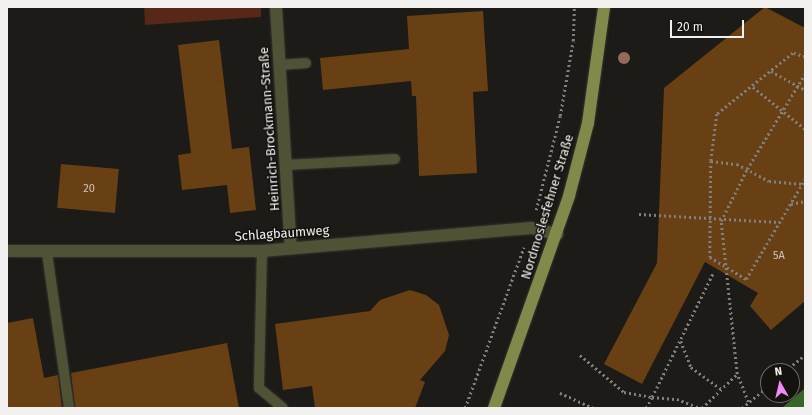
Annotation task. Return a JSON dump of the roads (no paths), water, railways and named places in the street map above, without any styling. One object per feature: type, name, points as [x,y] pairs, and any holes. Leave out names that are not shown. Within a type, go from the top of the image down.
[{"type":"main road","name":"Nordmoslesfehner Straße","points":[[494,408],[558,234],[588,123],[604,7]]},
{"type":"street","name":"Heinrich-Brockmann-Straße","points":[[276,7],[292,249]]},
{"type":"street","name":"Schlagbaumweg","points":[[7,251],[47,253],[262,251],[531,228],[558,234]]},
{"type":"lane","points":[[280,66],[306,63]]},
{"type":"lane","points":[[286,165],[395,159]]},
{"type":"lane","points":[[262,251],[259,388],[283,408]]},
{"type":"lane","points":[[47,253],[69,408]]}]
